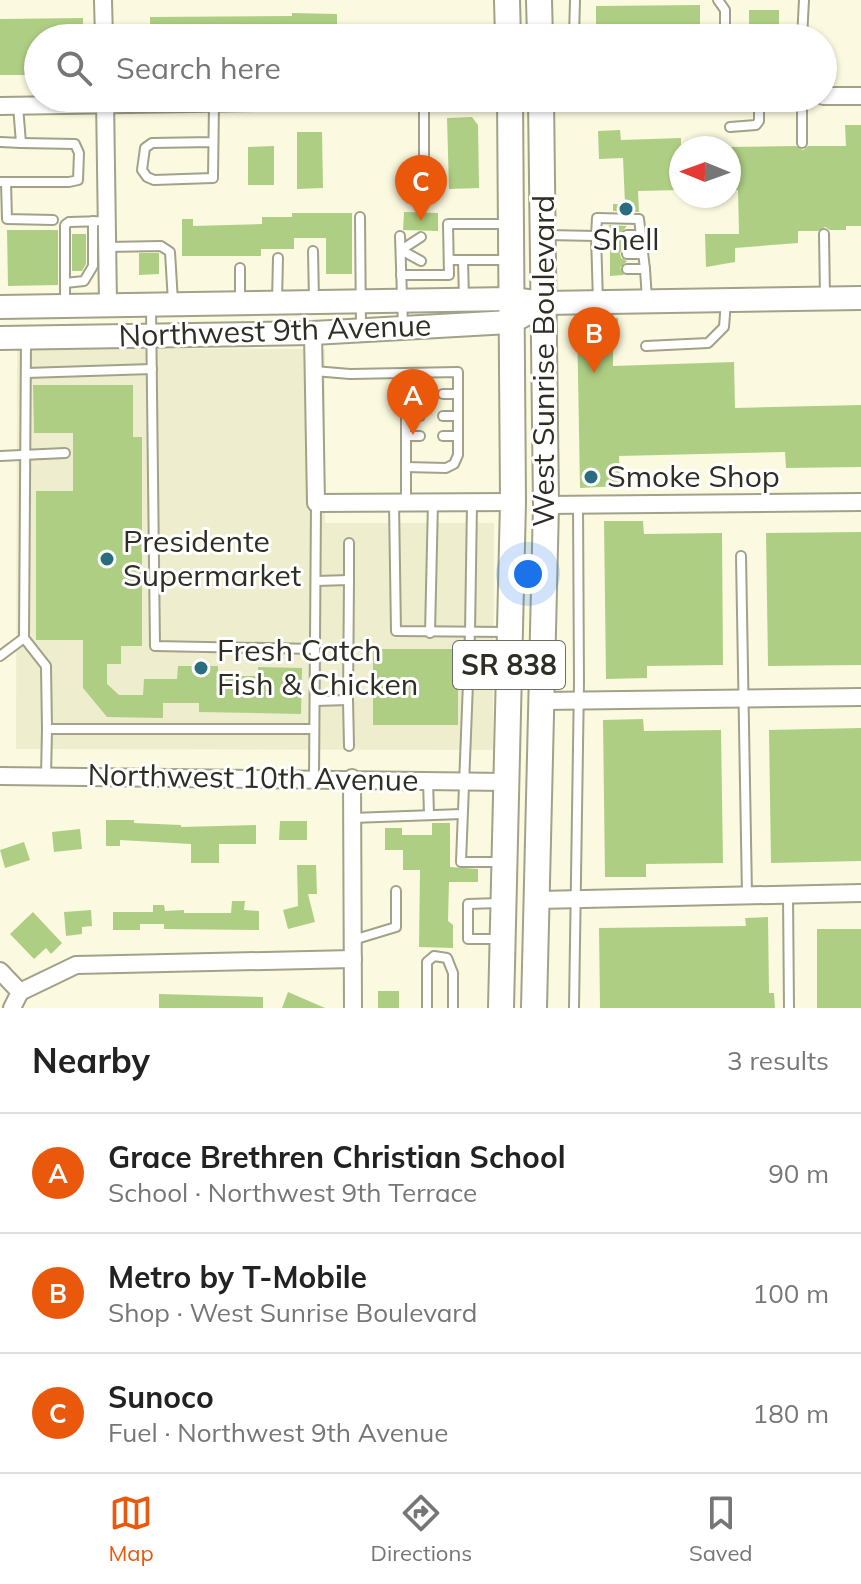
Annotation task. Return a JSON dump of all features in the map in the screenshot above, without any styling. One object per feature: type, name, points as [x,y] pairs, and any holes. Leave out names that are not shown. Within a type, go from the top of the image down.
[{"type":"main road","points":[[507,0],[508,24]]},
{"type":"main road","points":[[539,0],[540,24]]},
{"type":"main road","name":"West Sunrise Boulevard","points":[[501,1008],[513,502],[508,112]]},
{"type":"main road","name":"West Sunrise Boulevard","points":[[534,1008],[546,505],[541,112]]},
{"type":"main road","name":"Northwest 9th Avenue","points":[[0,307],[65,294],[108,304],[464,300],[511,311]]},
{"type":"main road","name":"Northwest 9th Avenue","points":[[0,338],[313,333],[403,328],[544,303],[861,298]]},
{"type":"main road","points":[[507,782],[517,783],[523,789],[540,826]]},
{"type":"street","points":[[103,0],[104,24]]},
{"type":"street","points":[[837,96],[861,96]]},
{"type":"street","points":[[0,106],[24,105]]},
{"type":"street","points":[[105,112],[100,221],[107,247],[100,266],[108,304]]},
{"type":"street","points":[[313,333],[316,503],[513,502]]},
{"type":"street","points":[[546,505],[861,502]]},
{"type":"street","points":[[543,701],[861,697]]},
{"type":"street","name":"Northwest 10th Avenue","points":[[0,776],[507,782]]},
{"type":"street","points":[[352,778],[353,1008]]},
{"type":"street","points":[[538,900],[861,893]]},
{"type":"street","points":[[12,1008],[20,992],[76,965],[353,959]]},
{"type":"street","points":[[0,971],[20,992]]},
{"type":"lane","points":[[574,24],[575,0]]},
{"type":"lane","points":[[718,0],[725,10],[725,24]]},
{"type":"lane","points":[[803,24],[804,0]]},
{"type":"lane","points":[[18,105],[21,143]]},
{"type":"lane","points":[[213,142],[152,143],[145,148],[142,170],[154,180],[213,178],[214,112]]},
{"type":"lane","points":[[424,112],[424,195]]},
{"type":"lane","points":[[730,127],[756,125],[759,112]]},
{"type":"lane","points":[[802,112],[802,143]]},
{"type":"lane","points":[[0,142],[75,144],[79,153],[78,180],[3,182],[7,219],[53,220]]},
{"type":"lane","points":[[360,217],[361,330]]},
{"type":"lane","points":[[598,302],[597,218],[639,219],[647,301]]},
{"type":"lane","points":[[100,221],[100,266],[65,294],[65,225],[69,222],[100,221]]},
{"type":"lane","points":[[401,275],[449,275],[444,260],[448,224],[511,224]]},
{"type":"lane","points":[[824,234],[825,298]]},
{"type":"lane","points":[[543,235],[610,236]]},
{"type":"lane","points":[[627,235],[641,235]]},
{"type":"lane","points":[[400,236],[403,328]]},
{"type":"lane","points":[[439,236],[444,249]]},
{"type":"lane","points":[[401,250],[421,237]]},
{"type":"lane","points":[[107,247],[161,246],[170,252],[162,303],[151,336],[155,646],[315,649]]},
{"type":"lane","points":[[401,250],[420,250]]},
{"type":"lane","points":[[401,250],[421,261]]},
{"type":"lane","points":[[313,251],[314,301]]},
{"type":"lane","points":[[597,254],[610,253]]},
{"type":"lane","points":[[627,254],[643,254]]},
{"type":"lane","points":[[277,302],[278,258]]},
{"type":"lane","points":[[444,260],[511,260]]},
{"type":"lane","points":[[463,260],[464,300]]},
{"type":"lane","points":[[240,268],[240,302]]},
{"type":"lane","points":[[598,269],[610,269]]},
{"type":"lane","points":[[627,269],[645,269]]},
{"type":"lane","points":[[646,346],[708,343],[724,327],[726,300]]},
{"type":"lane","points":[[26,338],[24,638],[46,666],[46,777]]},
{"type":"lane","points":[[26,373],[152,369]]},
{"type":"lane","points":[[314,371],[458,372],[458,455],[454,464],[446,468],[406,467]]},
{"type":"lane","points":[[406,373],[406,467],[400,503],[394,629],[398,632],[430,633],[510,632]]},
{"type":"lane","points":[[443,394],[458,394]]},
{"type":"lane","points":[[406,395],[419,395]]},
{"type":"lane","points":[[406,416],[420,416]]},
{"type":"lane","points":[[443,416],[458,416]]},
{"type":"lane","points":[[406,436],[420,436]]},
{"type":"lane","points":[[443,436],[458,436]]},
{"type":"lane","points":[[0,456],[65,453]]},
{"type":"lane","points":[[430,633],[433,502]]},
{"type":"lane","points":[[472,502],[461,862],[505,862]]},
{"type":"lane","points":[[314,778],[316,503]]},
{"type":"lane","points":[[574,1008],[578,505]]},
{"type":"lane","points":[[349,543],[349,746]]},
{"type":"lane","points":[[741,556],[747,895]]},
{"type":"lane","points":[[316,581],[349,580]]},
{"type":"lane","points":[[0,656],[24,638]]},
{"type":"lane","points":[[315,701],[348,700]]},
{"type":"lane","points":[[47,729],[314,729]]},
{"type":"lane","points":[[428,780],[429,815]]},
{"type":"lane","points":[[352,818],[462,814]]},
{"type":"lane","points":[[352,940],[396,927],[396,891]]},
{"type":"lane","points":[[788,894],[789,1008]]},
{"type":"lane","points":[[503,939],[468,939],[468,904],[504,903]]},
{"type":"lane","points":[[427,1008],[427,962],[434,956],[447,958],[453,973],[453,1008]]},
{"type":"shaded area","points":[[17,348],[325,349],[325,523],[494,523],[493,750],[16,749]]},
{"type":"building","points":[[700,5],[700,24],[596,24],[596,6]]},
{"type":"building","points":[[749,10],[779,10],[779,24],[749,24]]},
{"type":"building","points":[[292,13],[337,14],[337,24],[150,24],[150,17],[292,16]]},
{"type":"building","points":[[83,18],[83,24],[24,24],[24,75],[0,75],[0,19]]},
{"type":"building","points":[[472,117],[478,125],[479,188],[449,189],[447,118]]},
{"type":"building","points":[[845,125],[861,125],[861,226],[846,226],[846,230],[825,227],[818,231],[798,231],[798,243],[735,248],[735,262],[706,267],[705,234],[739,234],[741,147],[796,146],[803,150],[808,146],[846,146]]},
{"type":"building","points":[[620,130],[621,140],[669,138],[669,190],[638,191],[639,212],[613,211],[613,204],[625,204],[623,158],[599,159],[598,131]]},
{"type":"building","points":[[297,132],[322,132],[323,188],[297,189]]},
{"type":"building","points":[[274,146],[274,185],[248,185],[248,147]]},
{"type":"building","points":[[404,212],[438,213],[438,231],[403,230]]},
{"type":"building","points":[[292,213],[352,213],[352,274],[326,274],[326,238],[294,238],[294,249],[261,249],[261,256],[182,256],[182,219],[193,219],[193,226],[262,224],[262,217],[292,217]]},
{"type":"building","points":[[609,225],[627,226],[620,234],[621,239],[627,242],[627,247],[620,253],[621,258],[627,261],[620,268],[624,275],[610,276],[610,243],[616,240],[617,235]]},
{"type":"building","points":[[7,230],[58,230],[58,285],[8,286]]},
{"type":"building","points":[[72,234],[86,234],[86,264],[82,271],[72,271]]},
{"type":"building","points":[[139,253],[159,253],[159,274],[139,275]]},
{"type":"building","points":[[618,318],[618,336],[613,336],[613,366],[734,362],[735,408],[861,405],[861,467],[786,468],[785,452],[619,456],[620,486],[580,488],[577,319]]},
{"type":"building","points":[[33,385],[133,385],[133,437],[142,437],[142,646],[121,646],[121,664],[107,664],[107,684],[119,695],[143,695],[144,679],[177,679],[178,666],[218,666],[218,676],[258,676],[258,667],[302,668],[301,714],[199,712],[199,703],[163,703],[163,718],[107,717],[83,688],[83,640],[36,640],[36,491],[73,491],[73,433],[34,433]]},
{"type":"building","points":[[604,521],[643,521],[644,534],[722,533],[723,665],[647,666],[647,678],[606,679]]},
{"type":"building","points":[[861,532],[861,665],[768,666],[766,533]]},
{"type":"building","points":[[373,649],[458,649],[458,725],[373,725]]},
{"type":"building","points":[[643,719],[644,731],[721,730],[723,863],[646,864],[646,877],[605,877],[603,720]]},
{"type":"building","points":[[861,728],[861,861],[771,863],[769,730]]},
{"type":"building","points":[[106,820],[134,820],[134,823],[181,827],[256,825],[256,844],[219,844],[219,863],[191,863],[191,844],[120,840],[120,846],[106,846]]},
{"type":"building","points":[[280,821],[307,821],[307,840],[279,840]]},
{"type":"building","points":[[432,823],[450,823],[450,867],[478,869],[478,882],[449,882],[448,921],[453,925],[453,948],[419,947],[420,870],[403,870],[403,850],[385,850],[385,828],[402,828],[402,835],[432,835]]},
{"type":"building","points":[[80,829],[82,849],[54,852],[52,832]]},
{"type":"building","points":[[24,842],[30,860],[5,868],[0,850]]},
{"type":"building","points":[[297,865],[316,865],[317,894],[308,894],[315,922],[288,929],[283,910],[298,906]]},
{"type":"building","points":[[232,901],[245,901],[244,910],[259,911],[259,930],[164,929],[164,924],[140,924],[140,930],[113,930],[113,912],[153,912],[153,905],[164,905],[165,911],[231,913]]},
{"type":"building","points":[[91,910],[92,926],[82,927],[82,934],[66,936],[64,912]]},
{"type":"building","points":[[33,912],[62,943],[51,954],[46,948],[34,959],[10,934]]},
{"type":"building","points":[[768,917],[769,993],[774,993],[775,1008],[600,1008],[599,928],[746,926],[745,918]]},
{"type":"building","points":[[817,929],[861,929],[861,1008],[817,1008]]},
{"type":"building","points":[[378,991],[399,991],[399,1008],[378,1008]]},
{"type":"building","points":[[288,992],[325,1008],[282,1008]]},
{"type":"building","points":[[159,994],[263,997],[263,1008],[159,1008]]},
{"type":"place","name":"Shell","points":[[626,209]]},
{"type":"place","name":"Sunoco","points":[[421,221]]},
{"type":"place","name":"Metro by T-Mobile","points":[[594,373]]},
{"type":"place","name":"Grace Brethren Christian School","points":[[413,435]]},
{"type":"place","name":"Smoke Shop","points":[[591,477]]},
{"type":"place","name":"Presidente Supermarket","points":[[107,559]]},
{"type":"place","name":"Fresh Catch Fish & Chicken","points":[[201,668]]}]
